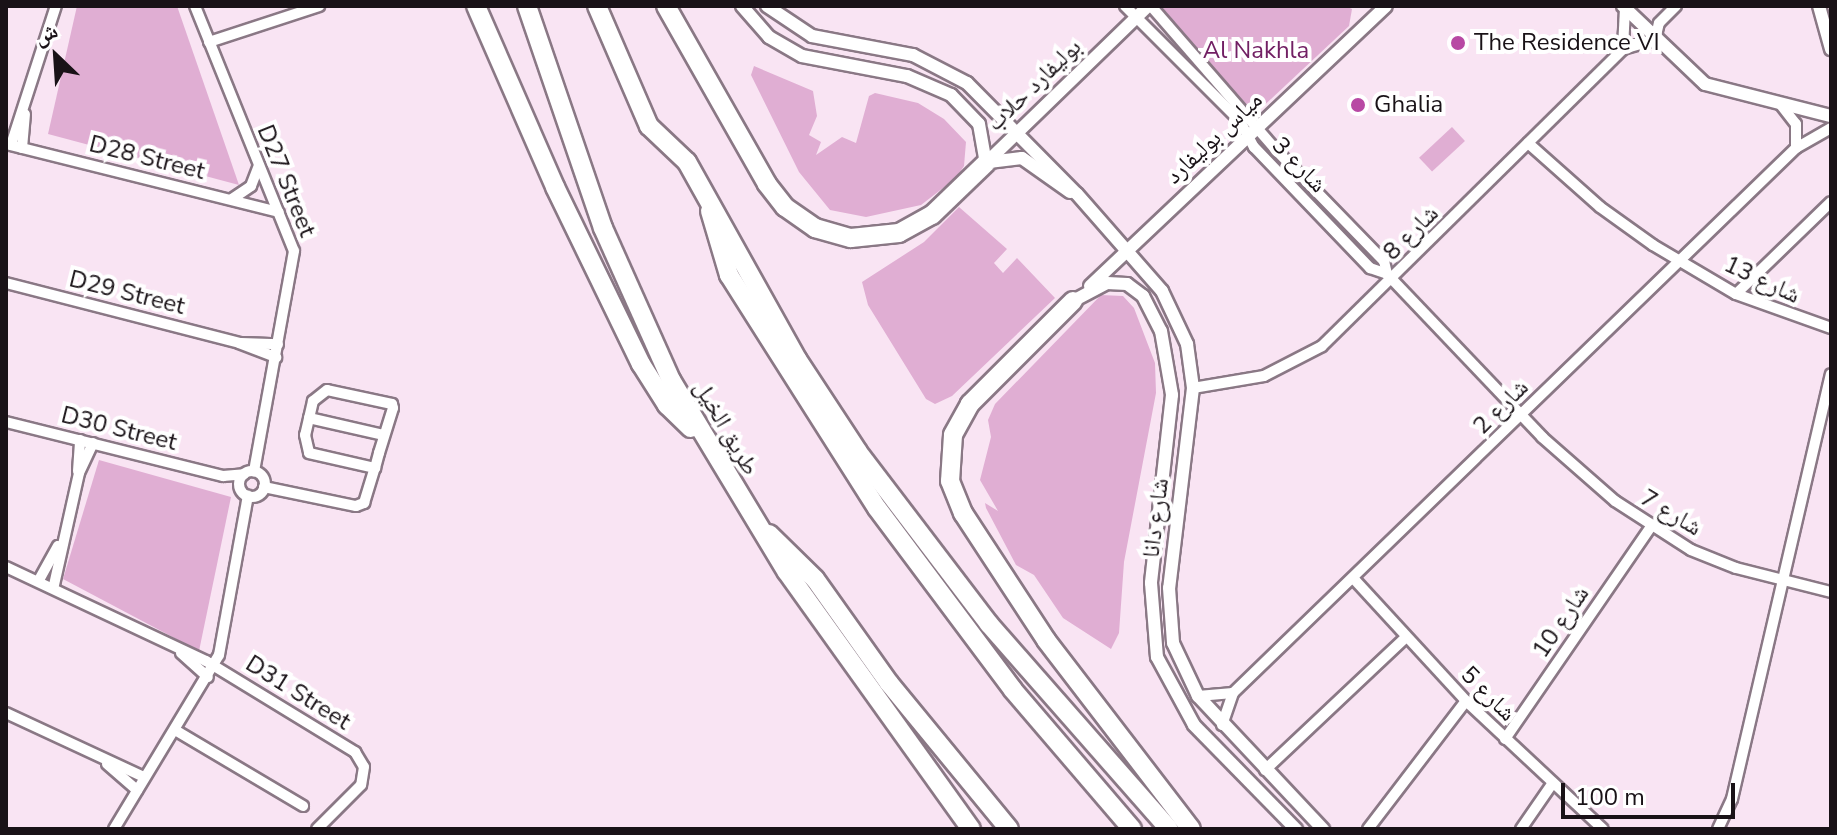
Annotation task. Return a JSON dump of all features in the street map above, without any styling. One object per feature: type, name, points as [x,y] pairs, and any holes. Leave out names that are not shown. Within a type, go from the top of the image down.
[{"type":"highway","points":[[476,6],[555,187],[648,378],[672,411],[702,437]]},
{"type":"highway","name":"طريق الخيل","points":[[527,6],[629,292],[702,437],[756,526],[971,829]]},
{"type":"highway","points":[[597,6],[649,126],[679,152],[710,201],[797,359],[890,497],[989,624],[1169,829]]},
{"type":"highway","points":[[666,6],[767,184],[785,207],[815,228],[851,238],[899,233],[932,215],[986,163]]},
{"type":"highway","points":[[710,201],[713,232],[729,275],[852,472],[975,642],[1132,829]]},
{"type":"highway","points":[[1073,301],[963,414],[951,446],[950,481],[963,513],[1046,640],[1191,829]]},
{"type":"highway","points":[[756,526],[815,579],[889,683],[1009,829]]},
{"type":"street","points":[[13,145],[56,6]]},
{"type":"street","name":"D27 Street","points":[[195,6],[292,244],[294,267],[276,357],[249,472],[240,488]]},
{"type":"street","points":[[209,42],[319,6]]},
{"type":"street","points":[[742,6],[769,37],[802,56],[907,76],[951,95],[979,124],[986,163]]},
{"type":"street","name":"شارع دانا","points":[[767,6],[812,36],[898,51],[941,67],[1018,131],[1127,250],[1177,316],[1191,359],[1193,388],[1168,606],[1178,657],[1198,696],[1222,725],[1323,829]]},
{"type":"street","name":"شارع 3","points":[[1125,6],[1134,19],[1240,121],[1248,137],[1373,270],[1390,277]]},
{"type":"street","name":"بوليفارد حلاب","points":[[986,163],[1149,6]]},
{"type":"street","name":"شارع 3","points":[[1149,6],[1259,126],[1277,151],[1384,261],[1390,277],[1520,414]]},
{"type":"street","points":[[1655,40],[1659,23],[1676,6]]},
{"type":"street","points":[[1819,6],[1831,49]]},
{"type":"street","points":[[1624,7],[1655,40],[1705,84],[1831,116]]},
{"type":"street","points":[[1623,49],[1624,7]]},
{"type":"street","name":"مياس بوليفارد","points":[[1073,301],[1248,137],[1379,8]]},
{"type":"street","name":"شارع 8","points":[[1193,388],[1252,380],[1299,361],[1390,277],[1623,49],[1655,40]]},
{"type":"street","points":[[1781,105],[1796,124],[1796,148]]},
{"type":"street","name":"شارع 2","points":[[1222,725],[1233,693],[1796,148],[1831,128]]},
{"type":"street","points":[[1528,143],[1600,207],[1680,261]]},
{"type":"street","name":"D28 Street","points":[[13,145],[279,212]]},
{"type":"street","name":"شارع دانا","points":[[986,163],[1022,158],[1077,194]]},
{"type":"street","points":[[232,199],[251,186],[259,165]]},
{"type":"street","points":[[1736,294],[1831,202]]},
{"type":"street","name":"شارع 13","points":[[1680,261],[1736,294],[1831,328]]},
{"type":"street","name":"D29 Street","points":[[6,283],[239,343],[276,357]]},
{"type":"street","name":"شارع دانا","points":[[1073,301],[1101,285],[1127,284],[1143,296],[1161,331],[1172,395],[1151,583],[1157,657],[1194,725],[1296,829]]},
{"type":"street","name":"D29 Street","points":[[239,343],[278,344]]},
{"type":"street","points":[[1718,829],[1732,799],[1831,374]]},
{"type":"street","points":[[249,472],[264,487],[361,506],[375,468],[393,408],[387,399],[322,391],[309,418],[305,442],[309,453],[375,468]]},
{"type":"street","name":"شارع 7","points":[[1520,414],[1650,528],[1724,563],[1831,592]]},
{"type":"street","points":[[309,418],[384,435]]},
{"type":"street","name":"D30 Street","points":[[6,422],[223,476],[248,496]]},
{"type":"street","points":[[79,473],[80,440]]},
{"type":"street","points":[[54,585],[59,545],[79,473],[93,443]]},
{"type":"street","name":"D30 Street","points":[[223,476],[249,472]]},
{"type":"street","points":[[114,829],[214,666],[226,633],[248,496],[264,487]]},
{"type":"street","name":"شارع 10","points":[[1505,739],[1650,528]]},
{"type":"street","points":[[39,580],[59,545]]},
{"type":"street","name":"D31 Street","points":[[6,567],[54,585],[214,666],[359,756],[364,767],[361,785],[317,829]]},
{"type":"street","name":"شارع 5","points":[[1354,579],[1466,701],[1603,829]]},
{"type":"street","points":[[1265,770],[1405,638]]},
{"type":"street","name":"D31 Street","points":[[173,647],[208,677]]},
{"type":"street","points":[[1198,696],[1233,693]]},
{"type":"street","points":[[1368,829],[1466,701]]},
{"type":"street","points":[[6,713],[105,763],[144,777]]},
{"type":"street","points":[[175,730],[303,806]]},
{"type":"street","points":[[105,763],[137,790]]},
{"type":"street","points":[[1521,829],[1552,784]]},
{"type":"green space","points":[[77,6],[177,6],[239,185],[48,134]]},
{"type":"green space","name":"Al Nakhla","points":[[1345,6],[1352,9],[1349,26],[1256,113],[1204,63],[1163,8]]},
{"type":"green space","points":[[754,66],[813,91],[817,116],[809,135],[821,142],[816,155],[842,137],[856,143],[869,96],[875,93],[918,103],[944,119],[966,142],[964,166],[956,178],[921,205],[866,217],[830,210],[799,172],[751,75]]},
{"type":"green space","points":[[1452,127],[1465,141],[1432,172],[1419,158]]},
{"type":"green space","points":[[959,207],[1007,249],[994,263],[1003,273],[1017,258],[1055,298],[952,396],[935,404],[926,399],[868,305],[862,282],[924,242]]},
{"type":"green space","points":[[1101,295],[1123,296],[1134,308],[1155,363],[1156,393],[1124,562],[1119,633],[1111,649],[1063,618],[1034,575],[1016,565],[986,508],[985,503],[998,511],[980,480],[991,437],[988,420],[995,404]]},
{"type":"green space","points":[[99,460],[231,497],[199,651],[63,579]]},
{"type":"place","name":"The Residence VI","points":[[1458,43]]},
{"type":"place","name":"Ghalia","points":[[1358,105]]}]
